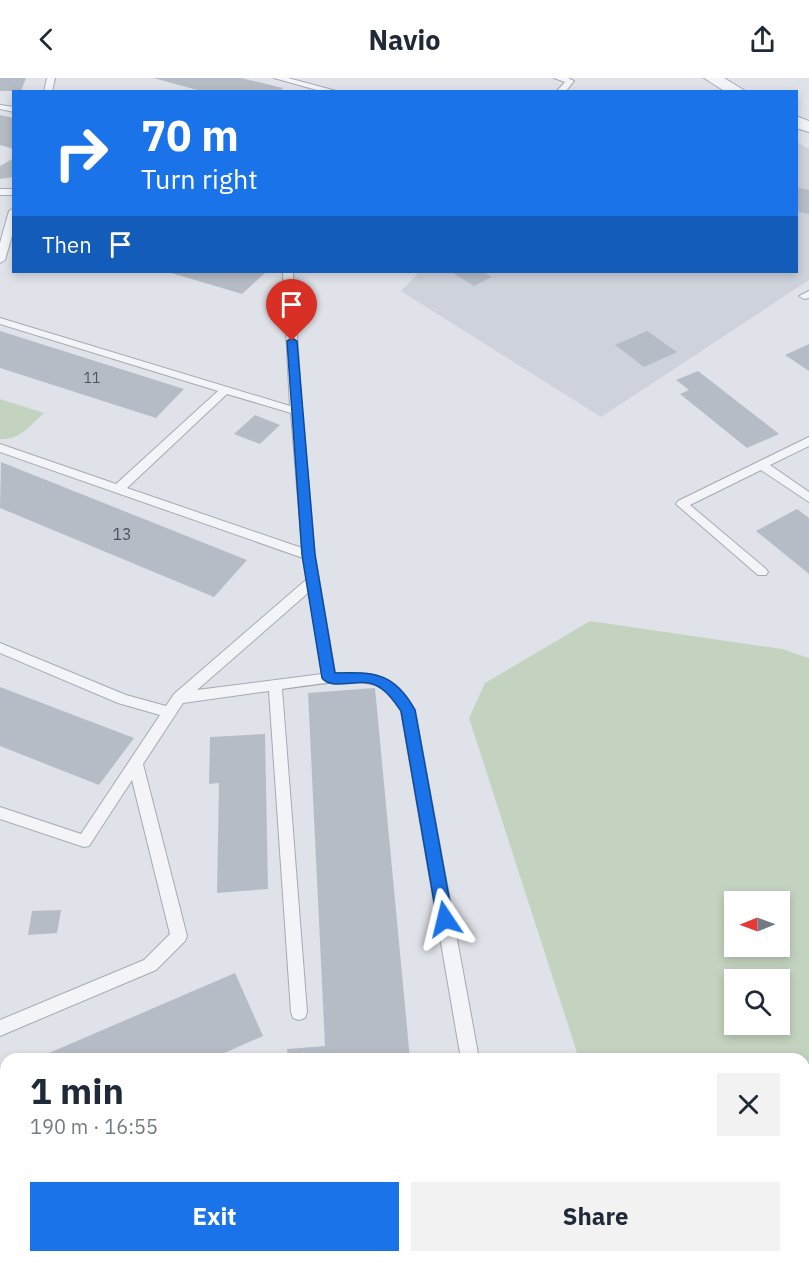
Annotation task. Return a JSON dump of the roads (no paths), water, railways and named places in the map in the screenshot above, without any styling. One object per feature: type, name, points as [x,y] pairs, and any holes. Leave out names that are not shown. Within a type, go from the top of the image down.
[{"type":"street","points":[[712,78],[735,90]]},
{"type":"lane","points":[[278,78],[328,90]]},
{"type":"lane","points":[[558,78],[570,81],[562,90]]},
{"type":"lane","points":[[0,260],[12,218]]},
{"type":"lane","points":[[288,273],[296,411],[309,555],[329,678]]},
{"type":"lane","points":[[0,321],[296,411]]},
{"type":"lane","points":[[119,488],[226,390]]},
{"type":"lane","points":[[762,572],[682,504],[809,441]]},
{"type":"lane","points":[[0,448],[309,555]]},
{"type":"lane","points":[[762,465],[809,498]]},
{"type":"lane","points":[[0,813],[84,842],[179,698],[313,581]]},
{"type":"lane","points":[[0,648],[123,699],[170,712]]},
{"type":"lane","points":[[179,698],[329,678],[372,678],[392,688],[408,710],[469,1053]]},
{"type":"lane","points":[[275,686],[299,1012]]},
{"type":"lane","points":[[0,1028],[150,965],[178,936],[136,765]]}]
